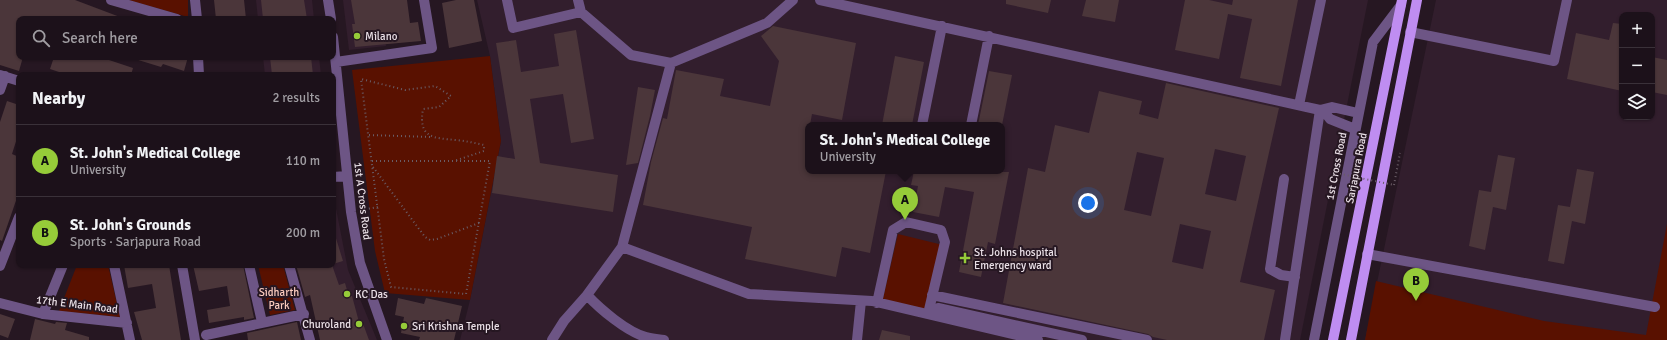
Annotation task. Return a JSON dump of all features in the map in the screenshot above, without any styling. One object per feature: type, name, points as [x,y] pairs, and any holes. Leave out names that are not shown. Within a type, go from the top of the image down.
[{"type":"main road","points":[[1351,340],[1417,0]]},
{"type":"main road","name":"Sarjapura Road","points":[[1333,340],[1402,2]]},
{"type":"street","points":[[111,0],[167,16]]},
{"type":"street","points":[[195,0],[197,16]]},
{"type":"street","points":[[328,0],[331,16]]},
{"type":"street","points":[[336,62],[432,48],[424,0]]},
{"type":"street","points":[[507,0],[513,28],[581,12]]},
{"type":"street","points":[[578,0],[581,12],[631,55],[671,63],[767,23],[793,0]]},
{"type":"street","points":[[820,0],[1322,110],[1332,107],[1358,113]]},
{"type":"street","points":[[1299,105],[1322,0]]},
{"type":"street","points":[[1410,32],[1554,61],[1568,0]]},
{"type":"street","name":"1st Cross Road","points":[[1314,340],[1373,42],[1402,2]]},
{"type":"street","points":[[923,122],[942,26]]},
{"type":"street","points":[[971,122],[989,36]]},
{"type":"street","points":[[198,60],[199,72]]},
{"type":"street","name":"1st A Cross Road","points":[[336,62],[351,212],[360,263],[387,340]]},
{"type":"street","points":[[552,340],[564,321],[587,295],[622,247],[671,63]]},
{"type":"street","points":[[0,90],[3,76],[16,80]]},
{"type":"street","points":[[1322,110],[1330,119],[1355,129]]},
{"type":"street","points":[[1285,340],[1322,110]]},
{"type":"street","points":[[336,177],[347,176]]},
{"type":"street","points":[[1284,179],[1270,269],[1281,275],[1295,277]]},
{"type":"street","points":[[877,303],[894,230],[906,222],[941,230],[944,242],[928,314]]},
{"type":"street","points":[[0,266],[16,225]]},
{"type":"street","points":[[622,247],[749,294],[877,303],[1038,340]]},
{"type":"street","points":[[1367,254],[1655,307]]},
{"type":"street","points":[[43,314],[62,268]]},
{"type":"street","name":"17th E Main Road","points":[[115,268],[130,340]]},
{"type":"street","points":[[183,268],[196,340]]},
{"type":"street","points":[[250,268],[262,322]]},
{"type":"street","points":[[289,268],[304,314],[310,340]]},
{"type":"street","points":[[587,295],[600,308],[633,331],[644,337],[664,340]]},
{"type":"street","points":[[932,295],[1121,337],[1147,340]]},
{"type":"street","points":[[857,340],[861,301]]},
{"type":"street","name":"17th E Main Road","points":[[0,302],[43,314],[127,323]]},
{"type":"street","points":[[928,314],[938,308],[1044,336],[1082,340]]},
{"type":"street","points":[[206,335],[304,314]]},
{"type":"path","points":[[372,161],[490,161],[466,294],[391,287],[384,260],[361,78],[405,90],[435,86],[451,96],[439,107],[423,109],[421,119],[424,132],[431,137]]},
{"type":"path","points":[[368,135],[431,137],[442,140],[468,141],[484,145],[484,151],[454,161]]},
{"type":"path","points":[[1336,173],[1394,185],[1400,153]]},
{"type":"path","points":[[373,166],[425,237],[430,240],[437,239],[479,222]]},
{"type":"path","points":[[351,212],[378,207]]},
{"type":"shaded area","points":[[256,0],[312,0],[314,16],[258,16]]},
{"type":"shaded area","points":[[343,0],[380,0],[386,46],[349,50]]},
{"type":"shaded area","points":[[477,0],[1368,0],[1300,340],[460,340],[470,300],[501,141],[490,56]]},
{"type":"shaded area","points":[[1436,0],[1667,0],[1667,340],[1365,340]]},
{"type":"shaded area","points":[[263,60],[319,60],[321,72],[265,72]]},
{"type":"shaded area","points":[[336,208],[348,270],[377,340],[337,340],[315,268],[336,268]]},
{"type":"green space","points":[[128,0],[188,0],[188,16]]},
{"type":"green space","points":[[490,56],[501,141],[470,300],[385,293],[375,251],[352,70]]},
{"type":"green space","points":[[1667,224],[1667,340],[1365,340],[1376,281],[1544,321],[1646,335]]},
{"type":"green space","points":[[898,234],[943,245],[927,313],[882,303]]},
{"type":"green space","points":[[76,268],[109,268],[120,317],[59,311]]},
{"type":"green space","name":"Sidharth Park","points":[[259,268],[284,268],[295,310],[270,315]]},
{"type":"building","points":[[0,0],[75,0],[117,16],[16,16],[16,60],[22,60],[19,71],[0,65]]},
{"type":"building","points":[[214,0],[244,0],[246,16],[216,16]]},
{"type":"building","points":[[261,0],[304,0],[307,16],[263,16]]},
{"type":"building","points":[[351,0],[407,0],[410,23],[418,22],[421,41],[355,47],[352,24],[355,24]]},
{"type":"building","points":[[456,0],[474,0],[482,41],[449,48],[442,3]]},
{"type":"building","points":[[1006,0],[1051,0],[1048,13],[1006,4]]},
{"type":"building","points":[[1086,0],[1119,0],[1115,22],[1082,16]]},
{"type":"building","points":[[1185,0],[1209,0],[1232,5],[1233,0],[1298,0],[1281,86],[1240,78],[1252,19],[1228,14],[1219,59],[1175,50]]},
{"type":"building","points":[[1613,23],[1619,24],[1619,90],[1567,79],[1576,33],[1609,40]]},
{"type":"building","points":[[773,26],[856,43],[842,120],[812,114],[811,122],[805,122],[805,174],[885,174],[870,253],[842,247],[836,277],[745,259],[752,227],[643,205],[651,162],[663,118],[667,119],[676,70],[724,79],[720,96],[770,106],[779,61],[761,36]]},
{"type":"building","points":[[576,30],[594,139],[571,143],[563,94],[530,99],[540,163],[618,175],[613,212],[492,193],[497,156],[515,159],[496,43],[516,40],[521,72],[559,66],[554,34]]},
{"type":"building","points":[[895,56],[924,62],[913,122],[883,122]]},
{"type":"building","points":[[1655,58],[1667,60],[1667,95],[1655,93]]},
{"type":"building","points":[[53,60],[109,60],[133,68],[132,72],[59,72],[50,69]]},
{"type":"building","points":[[138,60],[187,60],[184,71],[163,64],[161,67]]},
{"type":"building","points":[[270,60],[311,60],[313,72],[272,72]]},
{"type":"building","points":[[989,71],[1012,75],[1003,122],[979,122]]},
{"type":"building","points":[[1166,83],[1279,108],[1240,282],[1275,290],[1264,340],[1167,340],[1153,337],[1148,334],[1003,303],[1028,168],[1045,172],[1055,125],[1089,133],[1099,91],[1142,101],[1139,114],[1158,119]],"holes":[[[1215,149],[1246,156],[1236,201],[1205,194]],[[1137,152],[1164,158],[1151,216],[1124,210]],[[1180,224],[1211,231],[1203,269],[1172,262]]]},
{"type":"building","points":[[638,87],[655,90],[638,163],[626,165]]},
{"type":"building","points":[[7,101],[16,104],[16,141],[12,154],[16,156],[16,201],[2,241],[0,240],[0,122]]},
{"type":"building","points":[[1498,155],[1515,158],[1506,210],[1493,207],[1485,250],[1469,246],[1479,190],[1491,192]]},
{"type":"building","points":[[1577,169],[1594,172],[1585,224],[1572,221],[1564,264],[1548,261],[1558,205],[1570,207]]},
{"type":"building","points":[[1005,172],[1009,172],[995,244],[988,242],[981,277],[959,272],[974,192],[945,187],[939,217],[913,212],[918,186],[911,185],[913,174],[1005,174]]},
{"type":"building","points":[[336,238],[343,261],[336,263]]},
{"type":"building","points":[[125,268],[169,268],[181,340],[142,340],[134,312],[156,308],[152,284],[128,288]]},
{"type":"building","points":[[194,268],[244,268],[254,318],[244,320],[244,317],[209,323],[207,310],[230,306],[227,286],[199,291]]},
{"type":"building","points":[[297,268],[333,268],[339,285],[345,283],[349,297],[352,296],[359,322],[362,321],[369,340],[320,340],[310,295],[305,297]]},
{"type":"building","points":[[398,298],[424,304],[426,298],[462,306],[454,340],[419,340],[420,337],[401,333],[404,317],[395,315]]},
{"type":"building","points":[[0,314],[15,319],[8,338],[0,335]]},
{"type":"building","points":[[35,319],[55,324],[56,322],[67,323],[65,330],[89,337],[89,340],[30,340]]},
{"type":"building","points":[[297,322],[301,340],[248,340],[247,333]]},
{"type":"building","points":[[882,330],[910,336],[910,340],[879,340]]},
{"type":"place","name":"Milano","points":[[357,36]]},
{"type":"place","name":"St. John's Medical College","points":[[905,220]]},
{"type":"place","name":"St. Johns hospital Emergency ward","points":[[965,258]]},
{"type":"place","name":"KC Das","points":[[347,294]]},
{"type":"place","name":"St. John's Grounds","points":[[1416,301]]},
{"type":"place","name":"Churoland","points":[[359,324]]},
{"type":"place","name":"Sri Krishna Temple","points":[[404,326]]}]
